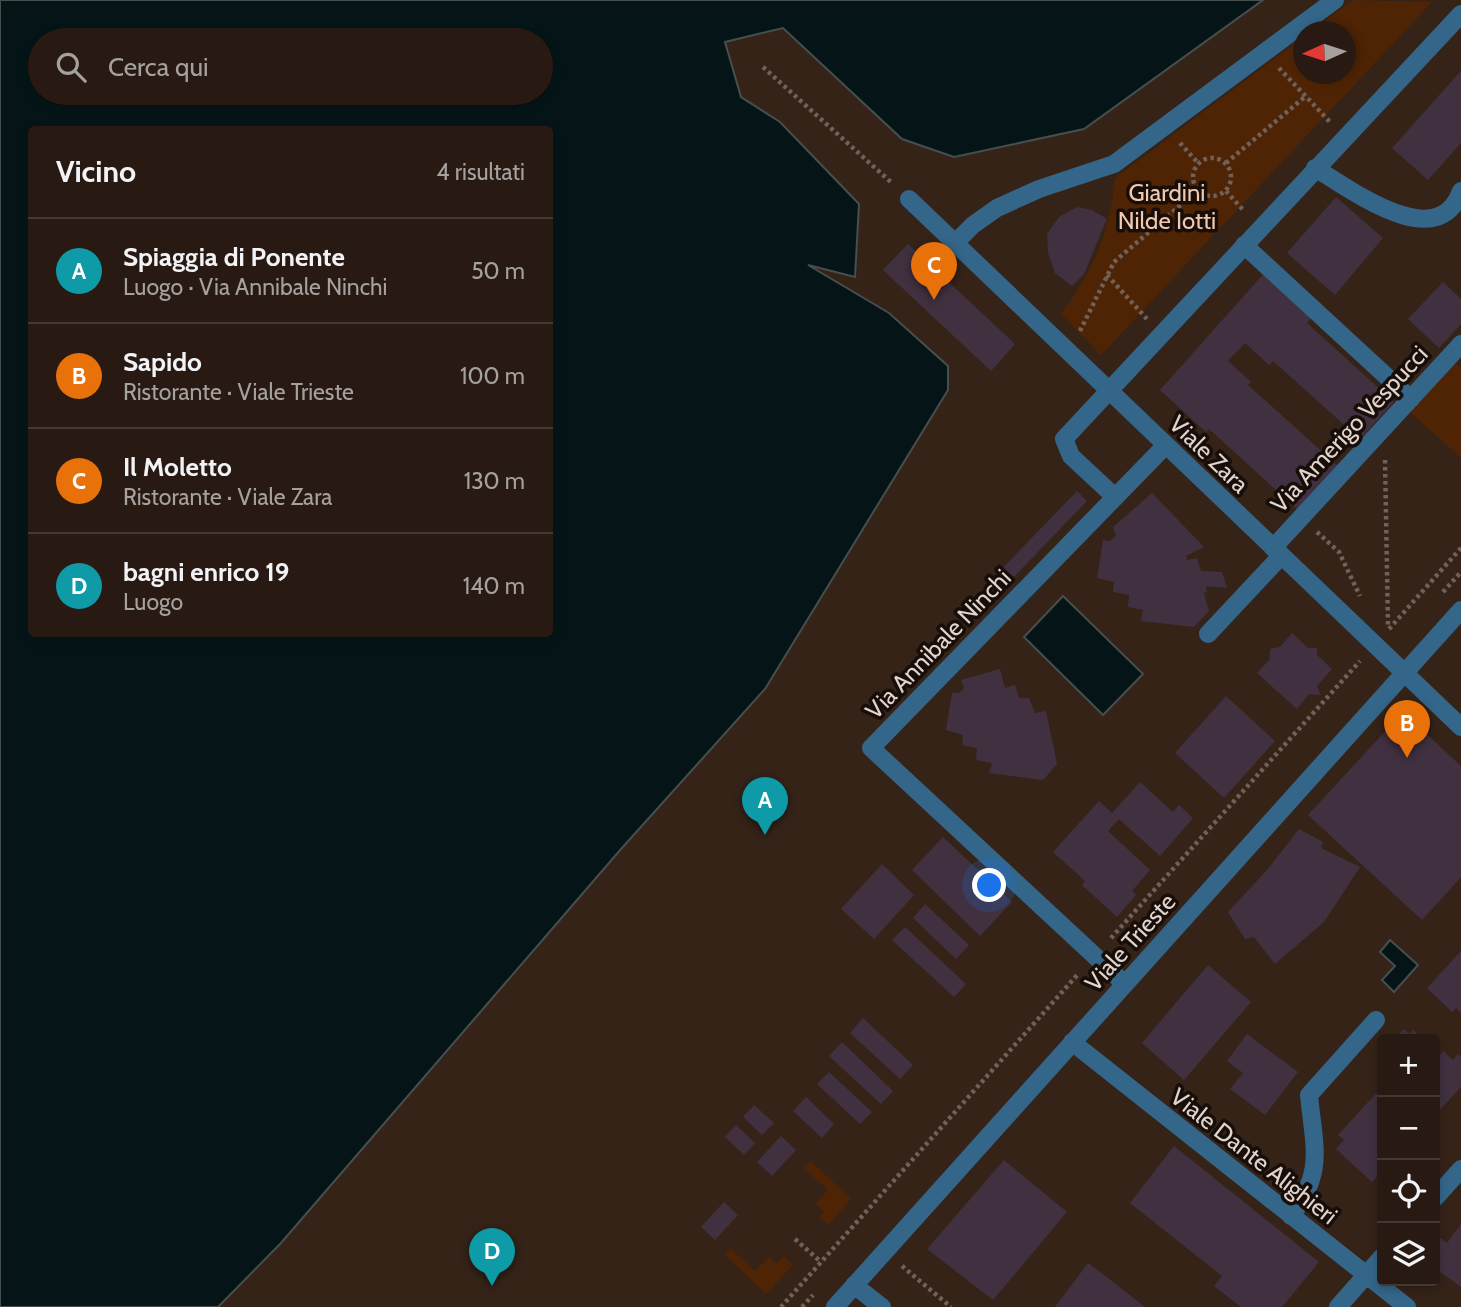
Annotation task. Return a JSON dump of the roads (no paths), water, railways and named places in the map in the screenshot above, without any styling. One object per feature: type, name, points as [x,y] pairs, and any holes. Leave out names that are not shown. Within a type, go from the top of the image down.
[{"type":"street","points":[[955,243],[973,225],[997,208],[1039,189],[1114,164],[1335,0]]},
{"type":"street","points":[[1115,498],[1071,456],[1064,439],[1461,14]]},
{"type":"street","points":[[1315,168],[1385,210],[1418,219],[1437,218],[1459,203]]},
{"type":"street","name":"Viale Zara","points":[[909,199],[1461,727]]},
{"type":"street","points":[[1244,245],[1411,399]]},
{"type":"street","name":"Via Amerigo Vespucci","points":[[1208,634],[1277,552],[1301,517],[1461,344]]},
{"type":"street","name":"Via Annibale Ninchi","points":[[1125,985],[871,748],[1165,446]]},
{"type":"street","name":"Viale Trieste","points":[[835,1307],[1461,610]]},
{"type":"street","points":[[1291,1216],[1309,1192],[1315,1165],[1309,1095],[1376,1020]]},
{"type":"street","name":"Viale Dante Alighieri","points":[[1072,1042],[1407,1307]]},
{"type":"street","points":[[1440,1192],[1461,1169]]},
{"type":"street","points":[[1338,1307],[1377,1262]]},
{"type":"street","points":[[854,1285],[882,1307]]},
{"type":"place","name":"Il Moletto","points":[[934,300]]},
{"type":"place","name":"Sapido","points":[[1407,758]]},
{"type":"place","name":"Spiaggia di Ponente","points":[[765,835]]},
{"type":"place","name":"bagni enrico 19","points":[[492,1286]]},
{"type":"park label","name":"Giardini Nilde Iotti","points":[[1167,206]]}]
